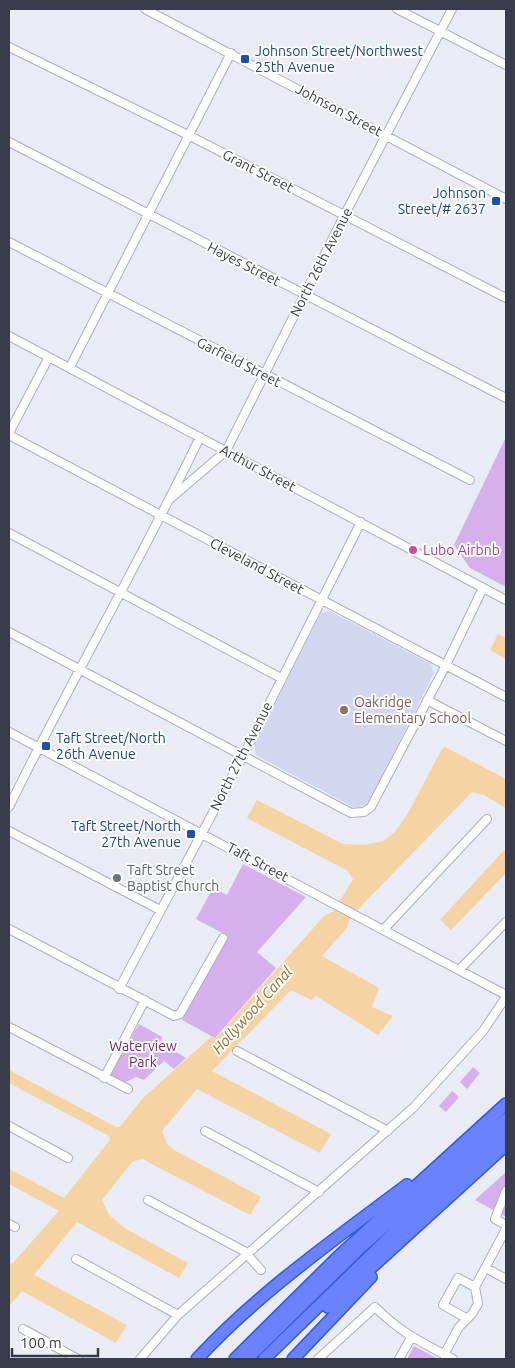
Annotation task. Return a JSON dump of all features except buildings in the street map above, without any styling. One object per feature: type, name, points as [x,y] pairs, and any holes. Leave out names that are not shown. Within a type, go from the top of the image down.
[{"type":"highway","points":[[235,1359],[337,1258],[506,1104]]},
{"type":"highway","points":[[247,1359],[358,1250],[506,1119]]},
{"type":"highway","points":[[264,1359],[399,1228],[506,1133]]},
{"type":"highway","points":[[275,1359],[306,1328],[506,1145]]},
{"type":"highway","points":[[197,1359],[252,1306],[303,1263],[408,1184],[434,1169]]},
{"type":"highway","points":[[292,1359],[454,1191]]},
{"type":"street","name":"Johnson Street","points":[[145,9],[506,199]]},
{"type":"street","points":[[397,9],[506,65]]},
{"type":"street","name":"North 26th Avenue","points":[[170,499],[226,451],[344,216],[452,9]]},
{"type":"street","name":"Grant Street","points":[[9,48],[188,135],[506,298]]},
{"type":"street","points":[[70,367],[231,54]]},
{"type":"street","name":"Hayes Street","points":[[9,142],[506,398]]},
{"type":"street","name":"Garfield Street","points":[[9,242],[265,376],[470,480]]},
{"type":"street","name":"Arthur Street","points":[[9,336],[506,600]]},
{"type":"street","points":[[9,434],[49,357]]},
{"type":"street","name":"Cleveland Street","points":[[9,434],[506,697]]},
{"type":"street","name":"North 26th Avenue","points":[[9,807],[38,747],[162,515],[200,437]]},
{"type":"street","name":"North 27th Avenue","points":[[119,989],[243,756],[361,522]]},
{"type":"street","points":[[9,534],[281,678]]},
{"type":"street","points":[[9,632],[351,813],[364,812],[372,807],[446,665],[483,588]]},
{"type":"street","points":[[428,700],[506,741]]},
{"type":"street","name":"Taft Street","points":[[9,732],[460,969],[506,996]]},
{"type":"street","points":[[384,929],[487,819]]},
{"type":"street","points":[[9,831],[160,910]]},
{"type":"street","points":[[460,969],[506,922]]},
{"type":"street","points":[[9,929],[119,989],[145,1000],[174,1016],[180,1014],[223,938]]},
{"type":"street","points":[[140,1359],[178,1315],[388,1131],[436,1084],[493,1019],[506,996]]},
{"type":"street","points":[[104,1078],[145,1000]]},
{"type":"street","points":[[9,1027],[128,1089]]},
{"type":"street","points":[[237,1051],[388,1131]]},
{"type":"street","points":[[9,1126],[68,1158]]},
{"type":"street","points":[[205,1131],[319,1192]]},
{"type":"street","points":[[506,1190],[495,1219],[506,1225]]},
{"type":"street","points":[[148,1200],[248,1255],[260,1270]]},
{"type":"street","points":[[444,1355],[466,1318],[472,1314],[478,1304],[475,1287],[506,1229]]},
{"type":"street","points":[[76,1259],[178,1315]]},
{"type":"street","points":[[486,1268],[506,1279]]},
{"type":"street","points":[[466,1318],[443,1305],[458,1278],[475,1287]]},
{"type":"street","points":[[318,1359],[375,1306],[394,1326],[411,1338],[453,1359]]},
{"type":"street","points":[[23,1329],[78,1359]]},
{"type":"street","points":[[399,1359],[411,1338]]},
{"type":"shaded area","name":"Oakridge Elementary School","points":[[330,611],[431,664],[434,673],[369,802],[360,807],[353,807],[256,755],[254,746],[321,613]]},
{"type":"green space","points":[[506,437],[506,587],[470,568],[454,545]]},
{"type":"green space","points":[[243,864],[306,897],[257,952],[276,968],[215,1038],[182,1020],[228,936],[196,919],[213,888],[227,895]]},
{"type":"green space","name":"Waterview Park","points":[[139,1024],[162,1037],[161,1043],[186,1058],[174,1069],[164,1061],[144,1080],[136,1077],[124,1083],[109,1076]]},
{"type":"green space","points":[[473,1067],[480,1073],[467,1089],[460,1082]]},
{"type":"green space","points":[[452,1091],[459,1097],[446,1112],[439,1106]]},
{"type":"green space","points":[[506,1172],[506,1217],[475,1200]]},
{"type":"green space","points":[[414,1346],[438,1359],[407,1359]]},
{"type":"water","points":[[498,634],[506,638],[506,659],[490,650]]},
{"type":"water","name":"Hollywood Canal","points":[[445,747],[506,779],[506,808],[484,795],[472,792],[364,903],[349,920],[347,928],[322,956],[379,988],[372,1007],[393,1016],[378,1035],[316,996],[311,1000],[291,990],[212,1071],[331,1134],[320,1153],[197,1089],[162,1131],[167,1144],[174,1150],[261,1197],[250,1215],[142,1159],[132,1162],[102,1200],[109,1215],[126,1229],[188,1263],[179,1278],[77,1222],[34,1275],[127,1325],[116,1343],[22,1291],[9,1306],[9,1262],[12,1264],[59,1211],[9,1184],[9,1169],[64,1198],[110,1140],[109,1136],[9,1083],[9,1070],[116,1127],[120,1127],[142,1099],[211,1037],[215,1039],[324,916],[334,911],[353,879],[348,871],[247,818],[257,800],[343,844],[365,845],[383,841],[394,833],[407,815],[442,749]]},
{"type":"water","points":[[506,848],[506,873],[451,930],[440,920]]},
{"type":"place","name":"Johnson Street/Northwest 25th Avenue","points":[[245,59]]},
{"type":"place","name":"Johnson Street/# 2637","points":[[496,201]]},
{"type":"place","name":"Lubo Airbnb","points":[[413,550]]},
{"type":"place","name":"Oakridge Elementary School","points":[[344,710]]},
{"type":"place","name":"Taft Street/North 26th Avenue","points":[[46,746]]},
{"type":"place","name":"Taft Street/North 27th Avenue","points":[[191,834]]},
{"type":"place","name":"Taft Street Baptist Church","points":[[117,878]]}]
